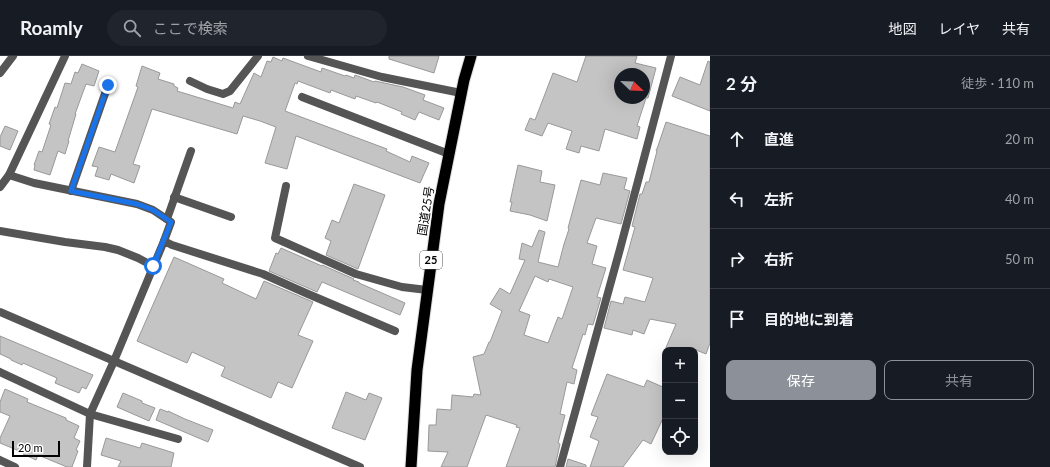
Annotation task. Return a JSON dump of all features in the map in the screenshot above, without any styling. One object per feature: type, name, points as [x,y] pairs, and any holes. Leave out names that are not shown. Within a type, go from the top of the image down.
[{"type":"highway","name":"国道25号","points":[[411,467],[417,370],[439,204],[464,80],[472,56]]},
{"type":"street","points":[[0,73],[13,56]]},
{"type":"street","points":[[0,187],[9,175],[65,56]]},
{"type":"street","points":[[190,80],[207,89],[223,94],[230,91],[258,56]]},
{"type":"street","points":[[308,56],[382,77],[462,93]]},
{"type":"street","points":[[560,467],[671,56]]},
{"type":"street","points":[[71,191],[108,85]]},
{"type":"street","points":[[302,97],[449,154]]},
{"type":"street","points":[[167,219],[191,151]]},
{"type":"street","points":[[9,175],[34,183],[137,204],[153,210],[171,222],[114,361],[90,414],[87,467]]},
{"type":"street","points":[[286,186],[275,238],[356,274],[402,287],[427,290]]},
{"type":"street","points":[[174,197],[231,217]]},
{"type":"street","points":[[0,231],[105,247],[118,250],[153,266]]},
{"type":"street","points":[[164,241],[172,245],[264,274],[395,331]]},
{"type":"street","points":[[0,312],[360,467]]},
{"type":"street","points":[[0,372],[90,414],[178,439]]},
{"type":"street","points":[[0,460],[15,467]]},
{"type":"building","points":[[389,56],[439,56],[434,73],[389,59]]},
{"type":"building","points":[[586,56],[637,56],[635,63],[656,68],[650,90],[650,68],[614,68],[614,104],[644,104],[637,126],[640,127],[637,139],[605,129],[599,151],[581,146],[579,153],[566,149],[572,131],[548,123],[542,136],[525,130],[530,118],[535,120],[553,73],[577,82]]},
{"type":"building","points":[[273,57],[282,61],[283,58],[321,72],[322,68],[345,76],[354,78],[355,75],[374,82],[403,87],[425,95],[423,100],[444,108],[439,120],[419,112],[415,120],[401,114],[402,112],[377,102],[376,103],[356,96],[355,99],[331,90],[330,93],[298,81],[297,84],[295,83],[285,111],[387,149],[386,151],[410,162],[412,156],[429,163],[420,183],[296,136],[287,169],[265,163],[276,127],[243,116],[237,134],[152,109],[133,164],[140,166],[134,183],[111,174],[109,180],[95,176],[98,167],[92,166],[99,147],[115,152],[138,87],[136,86],[142,66],[160,73],[158,79],[174,84],[174,86],[178,88],[177,91],[233,108],[235,102],[240,104],[254,73],[261,77],[267,61],[271,62]]},
{"type":"building","points":[[708,61],[710,62],[710,111],[672,96],[680,77],[700,85]]},
{"type":"building","points":[[82,64],[99,71],[94,86],[86,84],[75,114],[65,154],[58,151],[50,175],[34,170],[34,165],[39,151],[42,152],[51,125],[49,124],[55,107],[57,108],[65,83],[71,84],[75,72],[78,73]]},
{"type":"building","points":[[666,122],[710,136],[710,343],[706,354],[698,351],[698,347],[666,347],[676,324],[650,319],[644,334],[633,330],[632,335],[604,328],[611,301],[623,304],[625,297],[645,302],[653,278],[623,270],[635,227],[632,226],[640,194],[642,194],[646,182],[649,182],[656,151]]},
{"type":"building","points":[[5,126],[18,131],[10,150],[0,146],[0,137]]},
{"type":"building","points":[[518,165],[542,171],[540,182],[555,185],[547,221],[530,215],[510,211],[512,202],[510,202]]},
{"type":"building","points":[[603,173],[627,178],[624,189],[630,191],[621,224],[596,218],[587,243],[597,246],[592,264],[606,268],[597,297],[601,298],[593,325],[588,324],[585,335],[583,334],[572,368],[577,370],[574,384],[567,382],[560,414],[565,415],[558,443],[560,444],[555,467],[506,467],[520,428],[516,427],[517,425],[486,415],[467,467],[441,467],[448,452],[428,451],[429,425],[436,425],[437,409],[451,410],[452,395],[473,397],[474,394],[481,395],[473,357],[484,354],[490,342],[502,311],[490,304],[500,288],[510,294],[525,260],[519,259],[522,243],[532,247],[539,230],[545,232],[538,262],[558,267],[581,180],[600,185]],"holes":[[[535,276],[548,282],[549,279],[573,287],[562,319],[558,317],[548,343],[524,335],[530,315],[519,311]]]},
{"type":"building","points":[[354,184],[385,195],[358,269],[326,255],[331,241],[325,238],[332,220],[339,223]]},
{"type":"building","points":[[281,248],[354,279],[353,280],[359,283],[405,303],[400,315],[322,282],[317,292],[269,271],[276,253],[278,254]]},
{"type":"building","points":[[174,257],[224,279],[222,283],[256,299],[264,281],[313,302],[298,335],[313,341],[292,388],[278,382],[271,398],[221,376],[225,367],[192,352],[187,363],[137,341]]},
{"type":"building","points":[[0,336],[93,375],[86,389],[82,387],[79,393],[55,383],[57,378],[23,363],[22,365],[0,354]]},
{"type":"building","points":[[607,374],[644,387],[647,380],[662,387],[662,420],[651,444],[643,440],[623,467],[590,467],[599,441],[590,437],[598,417],[591,415]]},
{"type":"building","points":[[5,389],[28,399],[27,402],[66,418],[66,420],[79,426],[74,438],[80,441],[72,467],[67,467],[38,455],[36,460],[23,454],[24,453],[0,443],[0,438],[10,416],[0,412],[0,402]]},
{"type":"building","points":[[346,392],[366,400],[369,393],[382,398],[365,440],[332,428]]},
{"type":"building","points":[[123,393],[155,408],[149,421],[117,407]]},
{"type":"building","points":[[160,409],[213,430],[208,442],[156,420]]},
{"type":"building","points":[[106,438],[140,448],[142,443],[174,453],[171,467],[118,467],[121,461],[101,455]]},
{"type":"building","points":[[568,459],[586,465],[586,467],[566,467]]},
{"type":"route","points":[[108,85],[71,191],[137,204],[153,210],[171,222],[153,266]]}]
